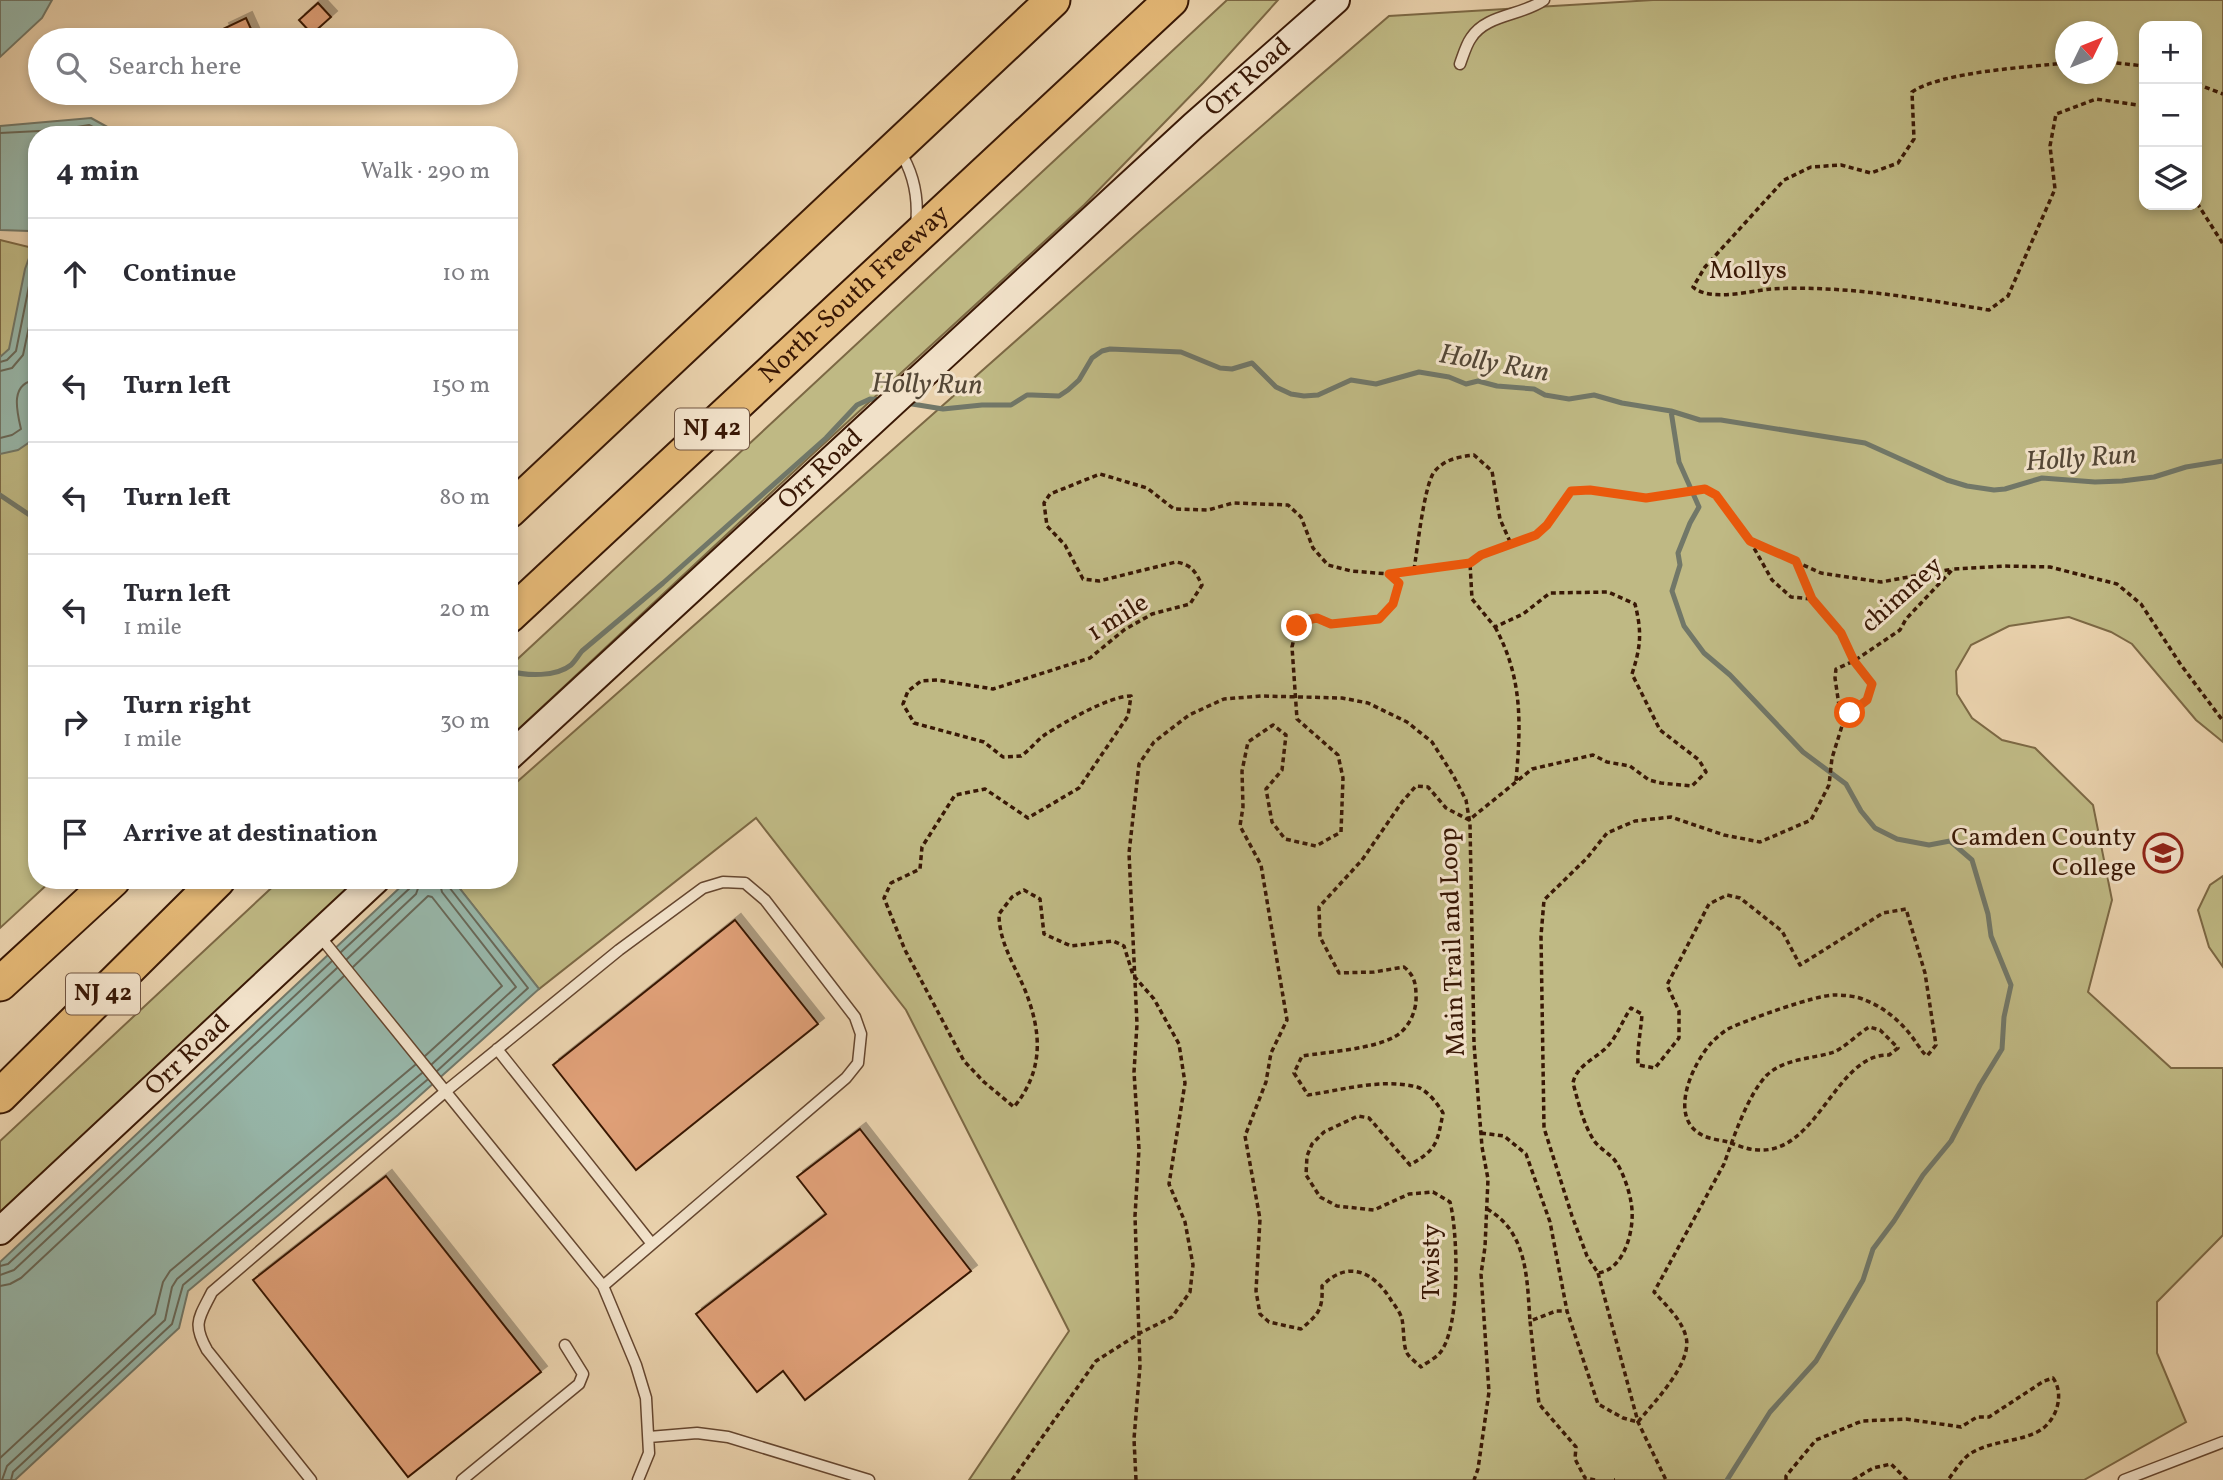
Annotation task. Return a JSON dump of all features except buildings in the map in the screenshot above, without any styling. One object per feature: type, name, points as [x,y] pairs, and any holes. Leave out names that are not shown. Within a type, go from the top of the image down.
[{"type":"highway","name":"NJ 42","points":[[518,503],[1053,0]]},
{"type":"highway","name":"North-South Freeway","points":[[518,608],[1171,0]]},
{"type":"highway","name":"NJ 42","points":[[0,984],[103,889]]},
{"type":"highway","name":"NJ 42","points":[[0,1096],[208,889]]},
{"type":"highway","points":[[0,1073],[208,889]]},
{"type":"street","name":"Orr Road","points":[[1193,126],[1311,0]]},
{"type":"street","name":"Orr Road","points":[[518,749],[1193,126],[1336,0]]},
{"type":"street","name":"Orr Road","points":[[0,1231],[366,889]]},
{"type":"lane","points":[[1460,64],[1471,38],[1486,23],[1518,13],[1544,0]]},
{"type":"lane","points":[[897,147],[906,161],[915,190],[917,216],[914,242]]},
{"type":"lane","points":[[311,1480],[207,1350],[198,1334],[199,1318],[212,1292],[446,1091],[619,950],[704,888],[723,882],[745,883],[765,900],[855,1017],[861,1034],[858,1063],[846,1078],[603,1286]]},
{"type":"lane","points":[[318,933],[603,1286],[636,1365],[646,1398],[649,1454],[638,1480]]},
{"type":"lane","points":[[497,1049],[652,1244]]},
{"type":"lane","points":[[462,1480],[579,1384],[583,1374],[565,1345]]},
{"type":"lane","points":[[649,1437],[697,1433],[728,1437],[869,1480]]},
{"type":"lane","points":[[2124,1480],[2223,1442]]},
{"type":"path","points":[[2118,63],[2139,65]]},
{"type":"path","name":"Mollys","points":[[2055,64],[1924,83],[1912,92],[1914,139],[1898,163],[1871,173],[1840,165],[1811,167],[1784,180],[1705,267],[1693,287],[1698,291],[1720,295],[1771,289],[1849,290],[1989,310],[2008,296],[2055,189],[2050,146],[2056,114],[2096,99],[2139,105]]},
{"type":"path","points":[[2202,86],[2223,94]]},
{"type":"path","points":[[2201,210],[2223,244]]},
{"type":"path","points":[[1414,570],[1433,473],[1450,459],[1474,454],[1492,471],[1500,519],[1511,544]]},
{"type":"path","name":"1 mile","points":[[1133,975],[1124,946],[1114,941],[1071,946],[1044,934],[1040,900],[1024,890],[1013,897],[999,914],[999,932],[1025,991],[1039,1036],[1039,1051],[1027,1091],[1014,1107],[964,1061],[905,950],[884,898],[891,883],[920,869],[922,847],[955,795],[985,789],[1028,818],[1079,788],[1128,716],[1131,695],[1106,703],[1044,735],[1021,756],[1003,757],[984,742],[914,723],[903,704],[908,691],[921,681],[937,680],[993,689],[1090,658],[1124,630],[1152,614],[1190,604],[1202,585],[1194,570],[1187,564],[1176,562],[1099,581],[1083,579],[1065,545],[1047,526],[1044,503],[1050,494],[1100,474],[1147,488],[1174,509],[1208,510],[1233,503],[1288,505],[1301,517],[1313,548],[1328,565],[1351,571],[1389,574]]},
{"type":"path","points":[[1389,574],[1470,563],[1481,555],[1536,535],[1547,525],[1571,491],[1590,490],[1646,498],[1705,489],[1716,495],[1750,541],[1772,580],[1791,597],[1812,599]]},
{"type":"path","points":[[1750,541],[1821,573],[1881,582],[1953,569]]},
{"type":"path","points":[[1666,1480],[1639,1422],[1598,1273],[1587,1256],[1572,1216],[1544,1128],[1541,936],[1544,900],[1587,858],[1607,833],[1635,821],[1671,817],[1724,835],[1760,842],[1811,820],[1829,785],[1832,758],[1842,718],[1867,700],[1872,684],[1854,661],[1841,633],[1812,599],[1796,561]]},
{"type":"path","points":[[1470,563],[1472,599],[1495,627],[1509,657],[1518,691],[1521,726],[1515,783]]},
{"type":"path","name":"chimney","points":[[1842,718],[1836,669],[1854,661],[1900,630],[1906,619],[1953,569],[2004,566],[2050,567],[2117,584],[2141,604],[2181,665],[2223,721]]},
{"type":"path","points":[[1297,696],[1292,647],[1297,626],[1302,621],[1317,618],[1331,624],[1379,619],[1393,604],[1399,583],[1389,574]]},
{"type":"path","points":[[1469,820],[1532,769],[1592,755],[1607,762],[1630,766],[1649,780],[1674,786],[1692,786],[1706,772],[1699,761],[1660,730],[1632,674],[1639,653],[1641,629],[1635,604],[1608,592],[1550,593],[1523,614],[1495,627]]},
{"type":"path","name":"Main Trail and Loop","points":[[1136,1480],[1134,1438],[1140,1333],[1135,1216],[1139,1149],[1133,1072],[1137,1024],[1129,853],[1139,764],[1154,742],[1189,715],[1224,699],[1297,696],[1342,698],[1368,703],[1407,722],[1432,742],[1466,800],[1469,820],[1474,1044],[1481,1133],[1488,1179],[1481,1274],[1489,1392],[1474,1480]]},
{"type":"path","name":"Twisty","points":[[1297,696],[1297,719],[1338,755],[1343,778],[1341,832],[1315,846],[1285,839],[1272,822],[1266,789],[1282,770],[1286,735],[1273,725],[1248,741],[1242,771],[1243,807],[1240,826],[1261,865],[1268,892],[1276,962],[1287,1020],[1271,1053],[1266,1082],[1245,1136],[1260,1219],[1256,1291],[1260,1314],[1269,1322],[1301,1329],[1315,1317],[1323,1303],[1322,1286],[1330,1277],[1344,1272],[1363,1273],[1377,1279],[1390,1297],[1401,1316],[1407,1354],[1421,1367],[1440,1353],[1449,1329],[1457,1261],[1450,1202],[1433,1192],[1409,1194],[1374,1210],[1337,1206],[1320,1197],[1307,1175],[1307,1156],[1312,1144],[1324,1132],[1358,1116],[1369,1118],[1410,1165],[1430,1153],[1437,1139],[1443,1113],[1438,1104],[1419,1088],[1385,1083],[1308,1095],[1294,1073],[1302,1056],[1374,1044],[1396,1037],[1410,1021],[1417,1005],[1416,983],[1404,967],[1374,972],[1339,973],[1320,937],[1319,907],[1362,860],[1416,786],[1428,787],[1446,808],[1469,820]]},
{"type":"path","points":[[1598,1273],[1606,1272],[1616,1265],[1622,1254],[1631,1228],[1632,1203],[1615,1161],[1593,1141],[1573,1083],[1575,1074],[1607,1046],[1631,1008],[1642,1014],[1637,1042],[1638,1065],[1655,1068],[1679,1038],[1679,1011],[1667,985],[1709,904],[1727,895],[1740,898],[1782,931],[1800,965],[1883,913],[1906,909],[1927,982],[1936,1045],[1927,1056],[1885,1009],[1863,999],[1833,995],[1726,1030],[1712,1042],[1692,1074],[1684,1101],[1689,1122],[1701,1135],[1731,1143],[1756,1150],[1772,1150],[1790,1141],[1807,1127],[1862,1063],[1889,1055],[1898,1048],[1880,1030],[1870,1027],[1836,1052],[1803,1057],[1768,1074],[1749,1103],[1731,1143],[1718,1175],[1654,1292],[1677,1318],[1687,1339],[1682,1364],[1639,1422]]},
{"type":"path","points":[[1012,1480],[1096,1361],[1140,1333],[1172,1317],[1190,1292],[1193,1265],[1185,1222],[1169,1184],[1185,1083],[1179,1044],[1154,999],[1133,975]]},
{"type":"path","points":[[1481,1133],[1504,1136],[1526,1154],[1550,1222],[1567,1311],[1598,1404],[1623,1418],[1639,1422]]},
{"type":"path","points":[[1486,1209],[1497,1215],[1510,1229],[1525,1261],[1539,1404],[1576,1447],[1575,1459],[1585,1478],[1595,1480]]},
{"type":"path","points":[[1530,1321],[1556,1311],[1567,1311]]},
{"type":"path","points":[[1786,1480],[1786,1476],[1816,1440],[1862,1422],[1906,1419],[1961,1427],[1977,1417],[1989,1417],[2053,1378],[2060,1397],[2055,1412],[2038,1432],[1992,1443],[1969,1453],[1948,1480]]},
{"type":"path","points":[[1853,1480],[1873,1468],[1891,1464],[1907,1480]]},
{"type":"shaded area","points":[[1227,0],[1278,0],[1203,83],[1084,205],[518,730],[518,659]]},
{"type":"shaded area","points":[[1653,0],[2223,0],[2223,742],[2196,720],[2132,644],[2111,632],[2069,617],[2009,626],[1971,645],[1956,671],[1957,694],[1972,718],[2002,740],[2035,748],[2093,805],[2112,900],[2088,992],[2171,1068],[2223,1068],[2223,1235],[2157,1302],[2157,1353],[2186,1422],[2084,1480],[969,1480],[1069,1331],[906,1010],[756,818],[539,989],[460,889],[518,889],[518,781],[1141,230],[1389,16]]},
{"type":"shaded area","points":[[0,240],[28,247],[28,889],[42,889],[0,928]]},
{"type":"shaded area","points":[[2223,876],[2223,967],[2209,947],[2198,910],[2210,885]]},
{"type":"shaded area","points":[[270,889],[348,889],[0,1216],[0,1141]]},
{"type":"water","points":[[0,0],[52,0],[42,18],[28,28],[0,57]]},
{"type":"water","points":[[91,118],[106,126],[28,126],[28,231],[0,230],[0,126]]},
{"type":"water","points":[[28,261],[28,443],[18,450],[0,454],[0,357],[9,349]]},
{"type":"water","points":[[398,889],[460,889],[539,989],[398,1115],[188,1291],[179,1328],[15,1480],[0,1480],[0,1262]]},
{"type":"waterway","name":"Holly Run","points":[[906,403],[943,409],[1011,405],[1027,395],[1059,396],[1079,380],[1092,358],[1102,351],[1110,349],[1181,352],[1220,368],[1232,369],[1252,363],[1276,387],[1304,396],[1318,395],[1351,380],[1376,384],[1419,372],[1449,377],[1466,384],[1478,381],[1497,386],[1534,389],[1545,395],[1569,399],[1594,395],[1622,403],[1671,411],[1700,420],[1721,420],[1865,443],[1947,480],[1994,490],[2042,478],[2095,482],[2154,477],[2186,467],[2223,461]]},
{"type":"waterway","name":"Holly Run","points":[[518,673],[558,672],[571,665],[582,651],[826,438],[857,405],[870,399],[882,400]]},
{"type":"waterway","points":[[1671,411],[1679,462],[1699,507],[1678,553],[1680,565],[1672,591],[1684,626],[1704,653],[1730,675],[1803,752],[1846,784],[1861,811],[1875,828],[1897,839],[1929,845],[1950,841],[1972,860],[1988,914],[1991,936],[2011,985],[2004,1017],[2002,1049],[1951,1141],[1923,1175],[1873,1249],[1863,1280],[1816,1361],[1770,1412],[1727,1480]]},
{"type":"waterway","name":"Holly Run","points":[[0,495],[28,514]]},
{"type":"place","name":"Camden County College","points":[[2163,853]]},
{"type":"route","points":[[1297,626],[1302,621],[1317,618],[1331,624],[1379,619],[1393,604],[1399,583],[1389,574],[1470,563],[1481,555],[1536,535],[1547,525],[1571,491],[1590,490],[1646,498],[1705,489],[1716,495],[1750,541],[1796,561],[1812,599],[1841,633],[1854,661],[1872,684],[1867,700],[1850,713]]}]
